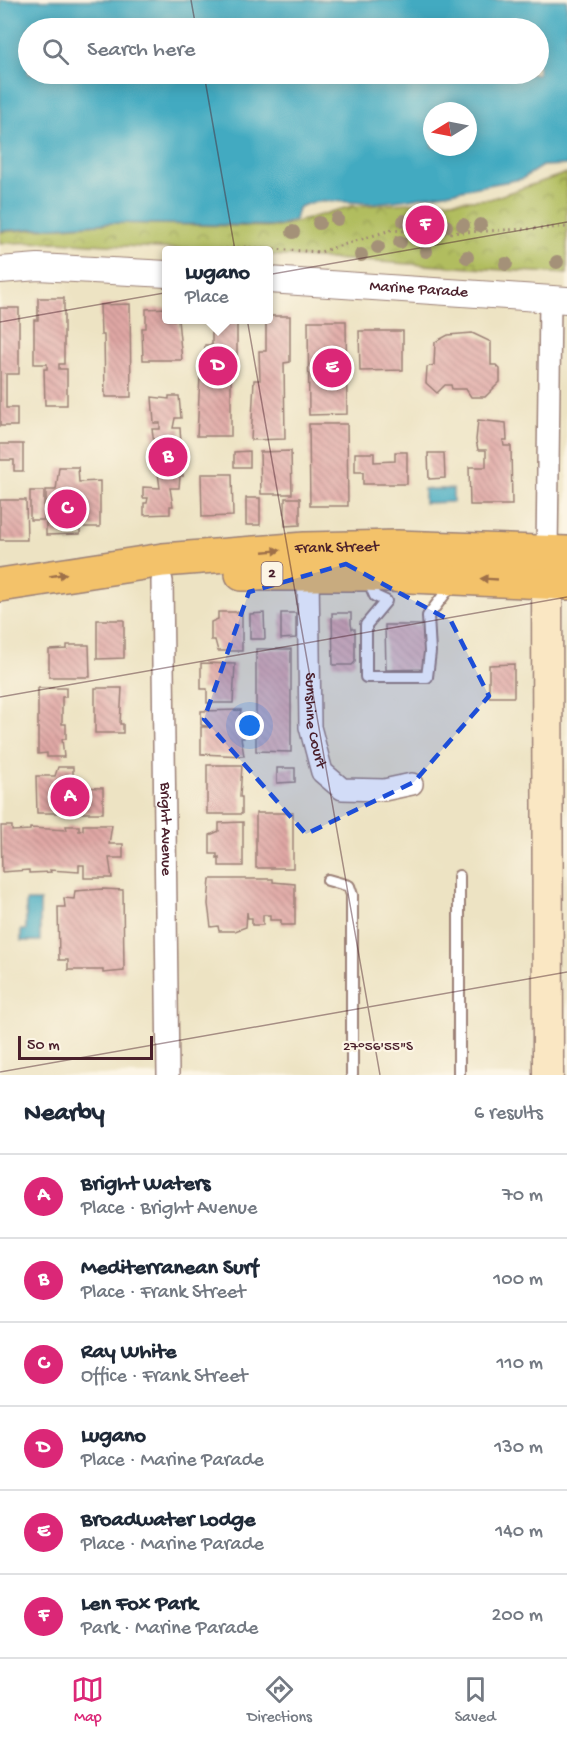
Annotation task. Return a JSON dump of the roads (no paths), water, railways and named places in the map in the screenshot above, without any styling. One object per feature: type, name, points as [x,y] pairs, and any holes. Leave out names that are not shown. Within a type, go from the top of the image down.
[{"type":"highway","name":"Frank Street","points":[[0,585],[163,560],[305,549],[397,547],[557,568]]},
{"type":"highway","name":"Frank Street","points":[[0,607],[162,581],[235,575],[308,573],[457,578],[557,568]]},
{"type":"main road","points":[[548,1075],[558,1004],[557,568]]},
{"type":"street","points":[[0,270],[38,267],[162,274]]},
{"type":"street","name":"Marine Parade","points":[[273,280],[558,300]]},
{"type":"street","points":[[557,568],[558,300]]},
{"type":"street","name":"Sunshine Court","points":[[308,573],[310,727],[322,772],[342,789],[384,790],[412,784]]},
{"type":"street","name":"Bright Avenue","points":[[162,581],[168,1075]]},
{"type":"lane","points":[[365,574],[375,596],[386,602],[366,625],[366,677],[427,677],[428,616],[457,578]]},
{"type":"lane","points":[[459,876],[459,1075]]},
{"type":"lane","points":[[328,880],[349,886],[352,895],[352,1075]]},
{"type":"water","points":[[0,0],[567,0],[567,165],[542,166],[522,179],[412,199],[376,203],[316,202],[298,208],[295,220],[278,226],[111,223],[0,231]]},
{"type":"water","points":[[424,489],[453,489],[453,502],[424,503]]},
{"type":"water","points":[[26,901],[40,901],[40,941],[21,941],[21,930],[26,930]]},
{"type":"place","name":"Len Fox Park","points":[[425,225]]},
{"type":"place","name":"Lugano","points":[[218,366]]},
{"type":"place","name":"Broadwater Lodge","points":[[332,368]]},
{"type":"place","name":"Mediterranean Surf","points":[[168,457]]},
{"type":"place","name":"Ray White","points":[[67,509]]},
{"type":"place","name":"Bright Waters","points":[[70,797]]}]
